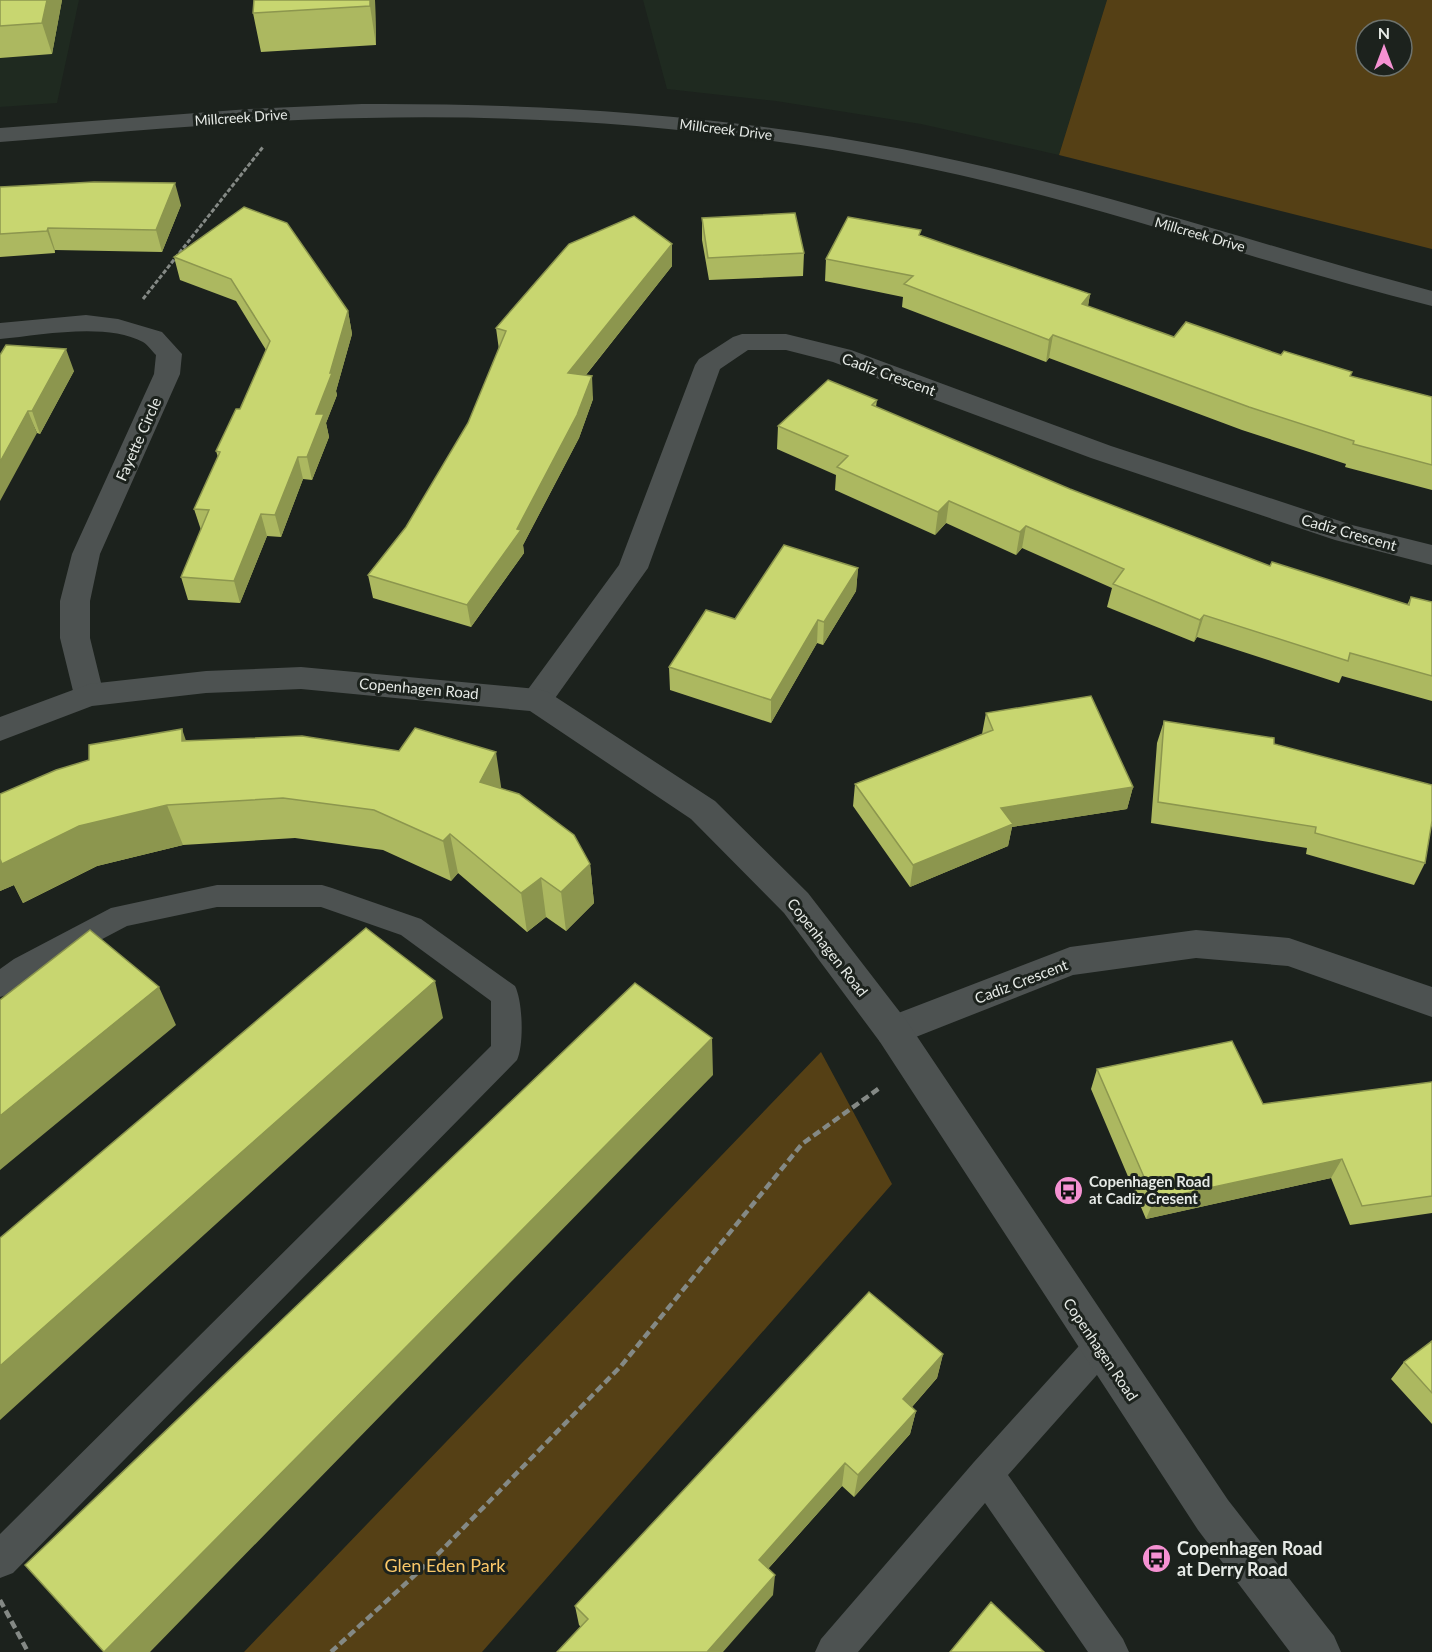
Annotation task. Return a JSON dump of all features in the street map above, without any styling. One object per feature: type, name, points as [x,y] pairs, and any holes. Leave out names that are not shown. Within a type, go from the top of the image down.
[{"type":"street","name":"Millcreek Drive","points":[[0,135],[286,114],[474,111],[614,117],[756,131],[900,155],[995,175],[1432,299]]},
{"type":"street","name":"Fayette Circle","points":[[0,331],[86,323],[118,327],[153,337],[169,354],[167,374],[86,554],[75,601],[75,638],[89,695]]},
{"type":"street","name":"Cadiz Crescent","points":[[537,700],[633,568],[708,365],[742,342],[786,342],[842,356],[1112,455],[1345,533],[1432,555]]},
{"type":"street","name":"Copenhagen Road","points":[[0,729],[89,695],[206,682],[301,678],[537,700],[703,810],[796,903],[892,1031],[1213,1515],[1318,1652]]},
{"type":"street","name":"Cadiz Crescent","points":[[892,1031],[1071,961],[1196,944],[1288,952],[1432,1002]]},
{"type":"lane","points":[[0,985],[24,967],[121,916],[217,896],[322,896],[411,927],[505,994],[506,1051],[0,1560]]},
{"type":"lane","points":[[834,1652],[986,1474],[1100,1347]]},
{"type":"lane","points":[[986,1474],[1110,1652]]},
{"type":"path","points":[[118,327],[262,149],[286,114]]},
{"type":"path","points":[[331,1652],[439,1554],[621,1366],[802,1144],[914,1064]]},
{"type":"path","points":[[0,1600],[28,1652]]},
{"type":"shaded area","points":[[0,0],[79,0],[57,103],[0,107]]},
{"type":"shaded area","points":[[643,0],[1107,0],[1059,155],[921,124],[776,101],[667,89]]},
{"type":"green space","points":[[1107,0],[1432,0],[1432,249],[1059,155]]},
{"type":"green space","name":"Glen Eden Park","points":[[821,1052],[892,1184],[482,1652],[244,1652]]},
{"type":"building","points":[[0,0],[47,0],[42,23],[0,26]]},
{"type":"building","points":[[254,0],[370,0],[370,6],[253,13]]},
{"type":"building","points":[[94,182],[175,183],[156,230],[48,228],[47,231],[0,234],[0,187]]},
{"type":"building","points":[[244,207],[287,223],[348,311],[330,373],[332,373],[316,414],[324,414],[307,457],[298,457],[275,515],[261,514],[234,581],[181,577],[209,510],[194,509],[220,452],[216,451],[236,409],[240,409],[270,341],[231,279],[174,257]]},
{"type":"building","points":[[795,213],[804,253],[708,258],[702,218]]},
{"type":"building","points":[[634,216],[672,244],[568,373],[592,376],[577,415],[517,529],[521,530],[467,605],[368,575],[406,527],[468,423],[506,331],[496,328],[569,244]]},
{"type":"building","points":[[848,217],[921,230],[919,235],[1090,294],[1082,304],[1174,337],[1186,322],[1281,355],[1284,351],[1352,372],[1350,376],[1432,397],[1432,465],[1353,444],[1354,441],[1249,407],[1053,335],[1049,340],[904,284],[913,276],[826,259]]},
{"type":"building","points":[[6,345],[66,349],[32,411],[28,411],[0,462],[0,355]]},
{"type":"building","points":[[828,380],[877,400],[872,405],[1070,489],[1270,566],[1272,562],[1409,605],[1411,597],[1432,602],[1432,676],[1350,653],[1348,661],[1204,615],[1200,620],[1113,584],[1124,569],[1026,526],[1020,532],[949,501],[938,512],[837,467],[848,456],[778,426]]},
{"type":"building","points":[[784,545],[858,568],[824,622],[818,620],[771,700],[669,667],[706,610],[735,619]]},
{"type":"building","points":[[1091,696],[1133,787],[1001,808],[1013,824],[913,865],[855,784],[993,730],[986,713]]},
{"type":"building","points":[[1164,721],[1274,738],[1274,744],[1432,785],[1432,821],[1425,863],[1315,833],[1316,827],[1158,802]]},
{"type":"building","points":[[415,728],[496,752],[480,782],[519,794],[574,835],[590,864],[561,892],[541,878],[521,893],[450,834],[443,841],[374,810],[283,798],[167,805],[79,826],[2,864],[0,859],[0,794],[56,770],[89,760],[89,745],[182,729],[182,741],[302,736],[399,751]]},
{"type":"building","points":[[366,928],[435,981],[0,1366],[0,1238]]},
{"type":"building","points":[[90,930],[159,987],[0,1116],[0,1000]]},
{"type":"building","points":[[635,983],[712,1038],[104,1652],[25,1565]]},
{"type":"building","points":[[1232,1041],[1263,1104],[1432,1082],[1432,1196],[1362,1206],[1342,1159],[1154,1200],[1097,1069]]},
{"type":"building","points":[[869,1292],[943,1354],[903,1399],[916,1411],[858,1475],[845,1463],[759,1560],[775,1575],[707,1652],[557,1652],[588,1619],[575,1606]]},
{"type":"building","points":[[1432,1341],[1432,1393],[1404,1362]]},
{"type":"building","points":[[991,1602],[1044,1652],[950,1652]]},
{"type":"place","name":"Copenhagen Road at Cadiz Cresent","points":[[1068,1190]]},
{"type":"place","name":"Copenhagen Road at Derry Road","points":[[1156,1558]]}]
